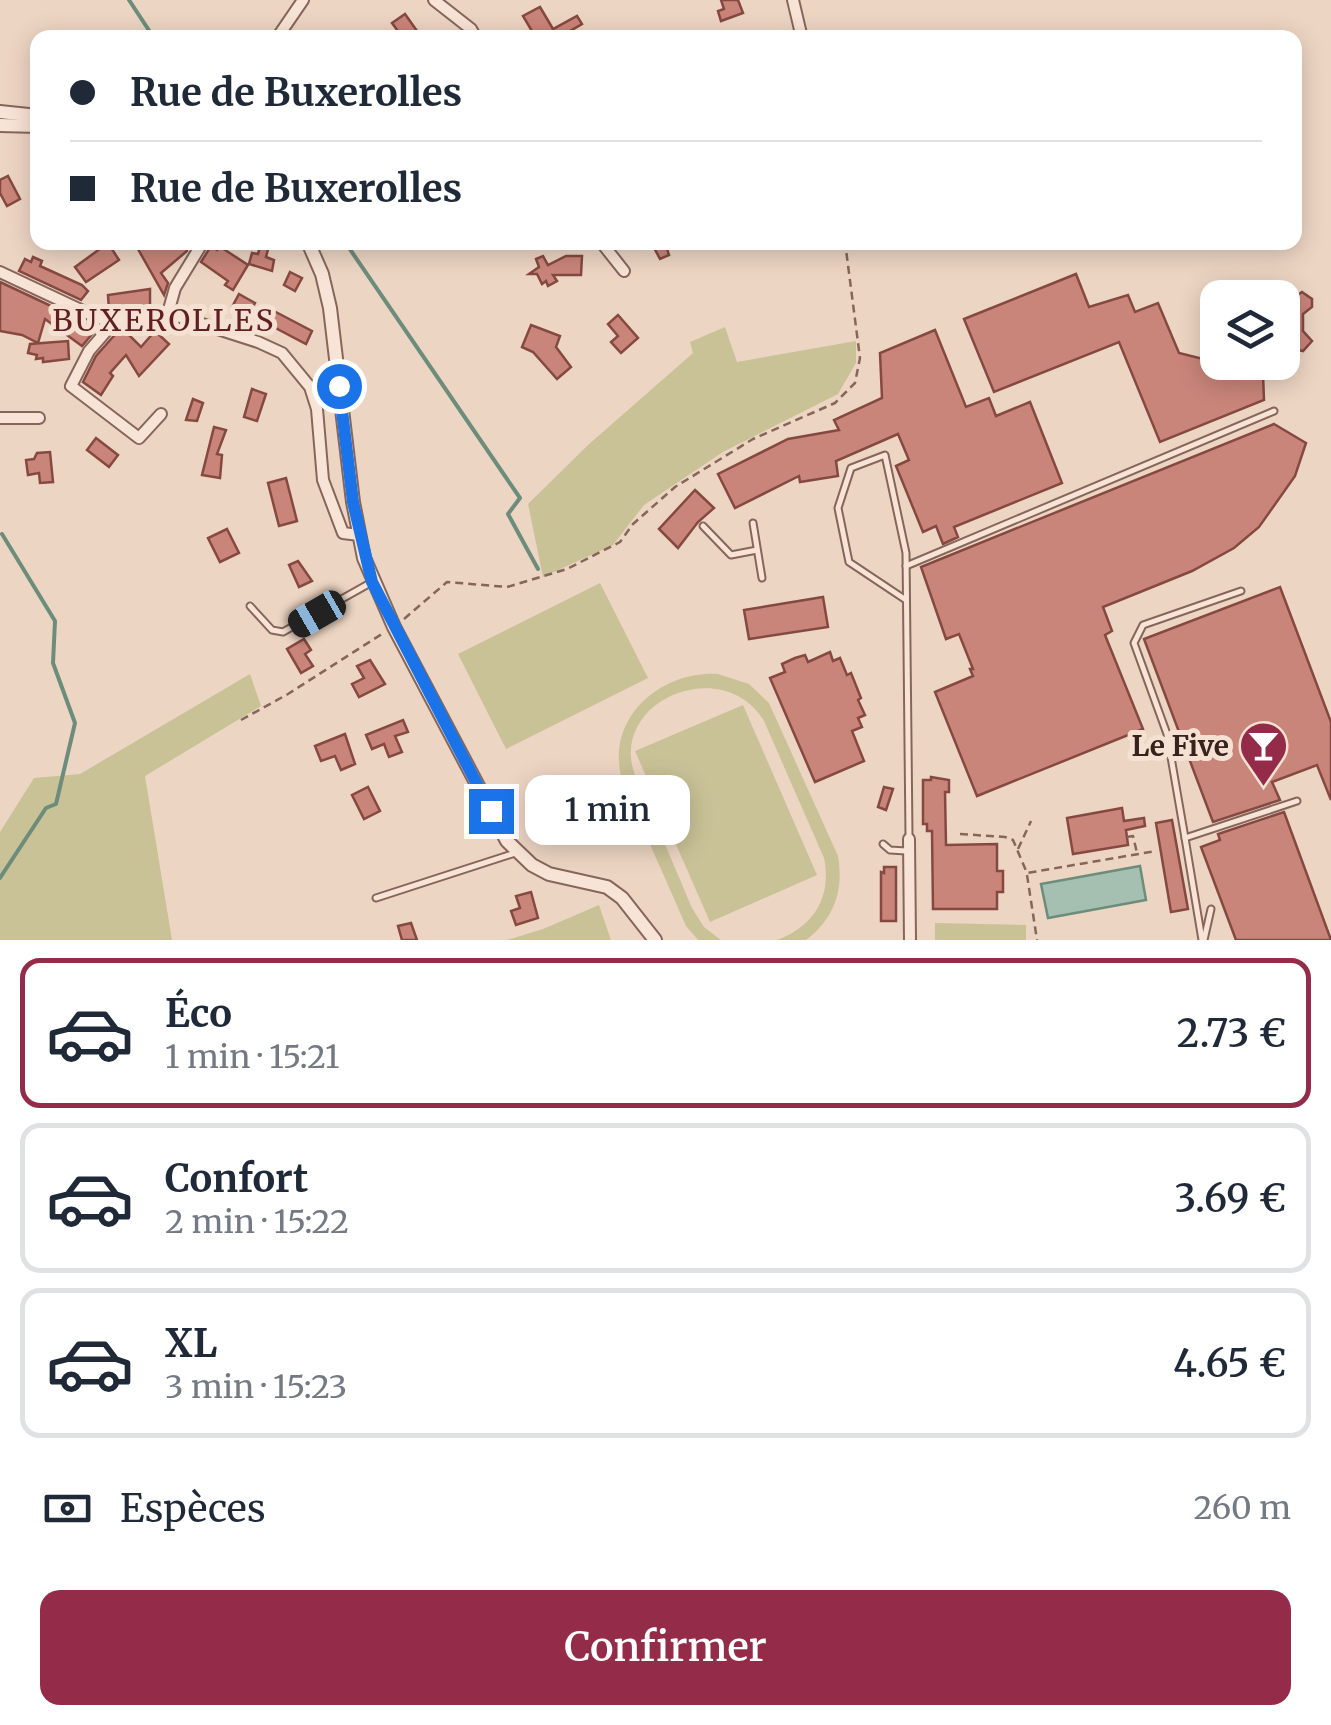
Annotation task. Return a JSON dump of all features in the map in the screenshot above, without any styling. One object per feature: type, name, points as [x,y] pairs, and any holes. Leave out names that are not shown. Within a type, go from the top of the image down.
[{"type":"street","points":[[281,30],[303,0]]},
{"type":"street","points":[[434,0],[471,30]]},
{"type":"street","points":[[793,0],[800,30]]},
{"type":"street","points":[[0,112],[30,115]]},
{"type":"street","points":[[0,125],[30,126]]},
{"type":"street","points":[[168,314],[175,288],[198,250]]},
{"type":"street","points":[[312,250],[330,308],[359,536],[372,582],[394,627],[507,841],[532,865],[549,874],[608,888],[622,898],[655,940]]},
{"type":"street","points":[[607,250],[624,271]]},
{"type":"street","points":[[0,272],[98,318],[168,314],[282,353],[310,387],[317,408],[323,480],[333,513],[343,533],[359,536]]},
{"type":"street","points":[[114,320],[89,351],[71,386],[139,438],[161,414]]},
{"type":"street","points":[[0,418],[39,418]]},
{"type":"street","points":[[909,845],[910,940]]},
{"type":"lane","points":[[906,566],[1274,411]]},
{"type":"lane","points":[[884,844],[890,850],[909,845],[906,566],[885,455],[851,468],[838,508],[849,562],[906,600]]},
{"type":"lane","points":[[754,524],[762,578]]},
{"type":"lane","points":[[703,526],[732,555],[758,550]]},
{"type":"lane","points":[[250,606],[272,630],[283,632],[372,582]]},
{"type":"lane","points":[[1203,940],[1167,734],[1134,643],[1143,626],[1240,591]]},
{"type":"lane","points":[[1185,838],[1297,801]]},
{"type":"lane","points":[[376,898],[518,852]]},
{"type":"lane","points":[[1203,940],[1211,909]]},
{"type":"path","points":[[241,720],[394,627],[447,582],[508,587],[567,569],[620,542],[633,524],[675,488],[753,439],[835,403],[855,383],[860,358],[845,250]]},
{"type":"path","points":[[1018,851],[1030,821]]},
{"type":"path","points":[[960,834],[1005,836],[1012,840],[1027,874],[1037,940]]},
{"type":"path","points":[[1127,837],[1133,836],[1137,854]]},
{"type":"path","points":[[1092,851],[1094,862]]},
{"type":"path","points":[[1027,874],[1156,851]]},
{"type":"shaded area","points":[[725,327],[737,362],[856,341],[856,363],[838,394],[723,452],[644,505],[613,545],[543,577],[528,504],[588,445],[693,353],[690,342]]},
{"type":"shaded area","points":[[600,583],[648,678],[506,749],[458,654]]},
{"type":"shaded area","points":[[250,674],[261,706],[145,776],[172,940],[0,940],[0,832],[34,778],[80,774]]},
{"type":"shaded area","points":[[718,674],[749,684],[769,703],[838,856],[835,903],[824,923],[806,940],[777,940],[801,927],[817,908],[825,885],[824,858],[764,721],[747,702],[727,691],[704,688],[661,701],[644,716],[634,735],[631,758],[692,908],[704,927],[721,940],[698,940],[686,926],[623,783],[621,739],[640,704],[675,681]]},
{"type":"shaded area","points":[[743,705],[817,875],[710,922],[635,751]]},
{"type":"shaded area","points":[[1140,866],[1146,900],[1048,918],[1041,884]]},
{"type":"shaded area","points":[[599,905],[611,940],[507,940],[543,929]]},
{"type":"shaded area","points":[[935,923],[1026,925],[1026,940],[935,940]]},
{"type":"building","points":[[721,0],[738,0],[743,13],[721,21]]},
{"type":"building","points":[[540,7],[553,29],[577,16],[582,24],[572,30],[531,30],[523,16]]},
{"type":"building","points":[[405,14],[416,30],[397,30],[392,23]]},
{"type":"building","points":[[8,176],[20,199],[7,206],[0,193],[0,180]]},
{"type":"building","points":[[98,250],[113,250],[119,260],[86,282],[75,267]]},
{"type":"building","points":[[139,250],[186,250],[161,273],[168,283],[164,295]]},
{"type":"building","points":[[208,250],[225,250],[248,265],[233,290],[225,285],[228,281],[201,262]]},
{"type":"building","points":[[259,250],[268,250],[266,257],[274,260],[272,271],[249,264],[252,253],[258,254]]},
{"type":"building","points":[[655,250],[667,250],[669,255],[660,259]]},
{"type":"building","points":[[543,256],[548,265],[566,256],[582,256],[581,275],[553,275],[557,281],[548,286],[546,281],[542,284],[537,274],[529,274],[539,267],[536,259]]},
{"type":"building","points":[[33,257],[42,261],[40,266],[88,291],[81,300],[19,271],[25,259],[31,262]]},
{"type":"building","points":[[290,272],[302,278],[295,291],[284,285]]},
{"type":"building","points":[[1076,274],[1089,307],[1128,295],[1135,312],[1158,303],[1179,353],[1200,358],[1200,380],[1263,380],[1264,400],[1160,442],[1119,342],[994,392],[964,319]]},
{"type":"building","points":[[0,282],[81,320],[93,333],[82,346],[45,319],[38,343],[0,331]]},
{"type":"building","points":[[150,289],[150,307],[109,311],[108,295]]},
{"type":"building","points":[[1300,293],[1312,299],[1312,307],[1303,314],[1303,331],[1312,341],[1303,351],[1300,350]]},
{"type":"building","points":[[239,294],[255,303],[248,316],[232,307]]},
{"type":"building","points":[[272,310],[312,331],[306,344],[266,323]]},
{"type":"building","points":[[618,315],[638,338],[621,353],[611,342],[618,336],[608,324]]},
{"type":"building","points":[[531,325],[560,336],[556,347],[571,367],[557,379],[533,352],[522,347]]},
{"type":"building","points":[[120,329],[141,347],[155,331],[169,344],[139,376],[126,355],[110,373],[113,376],[101,395],[83,382],[96,356]]},
{"type":"building","points":[[935,330],[966,407],[989,398],[996,416],[1030,402],[1062,483],[954,527],[958,537],[943,544],[936,526],[923,532],[896,466],[909,460],[898,434],[836,461],[838,476],[800,482],[799,476],[735,508],[718,474],[788,439],[839,430],[834,420],[882,398],[880,353]]},
{"type":"building","points":[[68,341],[69,359],[43,362],[43,358],[36,359],[37,355],[28,353],[30,344]]},
{"type":"building","points":[[252,389],[266,394],[257,421],[244,417]]},
{"type":"building","points":[[193,399],[203,403],[197,421],[186,420]]},
{"type":"building","points":[[1274,424],[1306,443],[1295,476],[1259,527],[1234,548],[1192,571],[1103,607],[1112,631],[1105,635],[1143,729],[977,796],[935,692],[973,676],[973,669],[959,634],[946,639],[921,567]]},
{"type":"building","points":[[214,427],[226,430],[217,454],[222,455],[220,478],[202,475]]},
{"type":"building","points":[[96,438],[118,455],[109,467],[87,450]]},
{"type":"building","points":[[50,452],[53,482],[40,483],[39,473],[28,475],[26,460],[34,459],[37,453]]},
{"type":"building","points":[[286,478],[297,521],[279,526],[268,483]]},
{"type":"building","points":[[695,490],[714,508],[678,548],[659,529]]},
{"type":"building","points":[[227,529],[239,553],[220,562],[208,538]]},
{"type":"building","points":[[298,561],[312,581],[299,587],[289,565]]},
{"type":"building","points":[[1280,587],[1331,722],[1331,800],[1317,765],[1272,782],[1280,800],[1213,822],[1144,639]]},
{"type":"building","points":[[823,597],[828,627],[749,639],[744,610]]},
{"type":"building","points":[[304,639],[311,650],[305,654],[313,666],[301,673],[287,649]]},
{"type":"building","points":[[830,652],[833,661],[840,658],[847,675],[851,673],[861,698],[858,700],[865,715],[858,718],[862,727],[852,731],[864,761],[815,782],[770,678],[785,672],[782,664],[795,658],[805,655],[808,662]]},
{"type":"building","points":[[370,660],[385,684],[359,697],[352,684],[364,678],[357,666]]},
{"type":"building","points":[[403,720],[408,732],[395,736],[402,752],[389,757],[384,744],[372,749],[366,735]]},
{"type":"building","points":[[345,734],[355,764],[341,770],[335,756],[321,761],[315,746]]},
{"type":"building","points":[[923,780],[949,780],[949,792],[945,792],[946,845],[997,844],[997,871],[1003,871],[1003,892],[997,892],[997,909],[933,909],[932,831],[927,831],[927,824],[923,824]]},
{"type":"building","points":[[368,787],[380,811],[364,819],[352,795]]},
{"type":"building","points":[[884,787],[893,789],[886,810],[878,807]]},
{"type":"building","points":[[1122,808],[1124,821],[1144,818],[1145,826],[1126,830],[1128,845],[1073,854],[1067,818]]},
{"type":"building","points":[[1284,812],[1331,940],[1236,940],[1201,847],[1220,840],[1218,834]]},
{"type":"building","points":[[1172,820],[1188,909],[1171,912],[1156,823]]},
{"type":"building","points":[[884,867],[896,867],[896,921],[881,921]]},
{"type":"building","points":[[531,892],[538,918],[516,925],[511,911],[520,908],[516,896]]},
{"type":"building","points":[[411,923],[417,940],[402,940],[398,926]]},
{"type":"waterway","points":[[129,0],[149,30]]},
{"type":"waterway","points":[[350,250],[520,498],[508,514],[538,569]]},
{"type":"waterway","points":[[0,878],[46,808],[56,804],[75,723],[53,663],[55,621],[2,534]]},
{"type":"place","name":"Le Five","points":[[1264,788]]},
{"type":"district","name":"BUXEROLLES","points":[[164,320]]},
{"type":"route","points":[[339,386],[353,502],[372,582],[491,811]]}]
